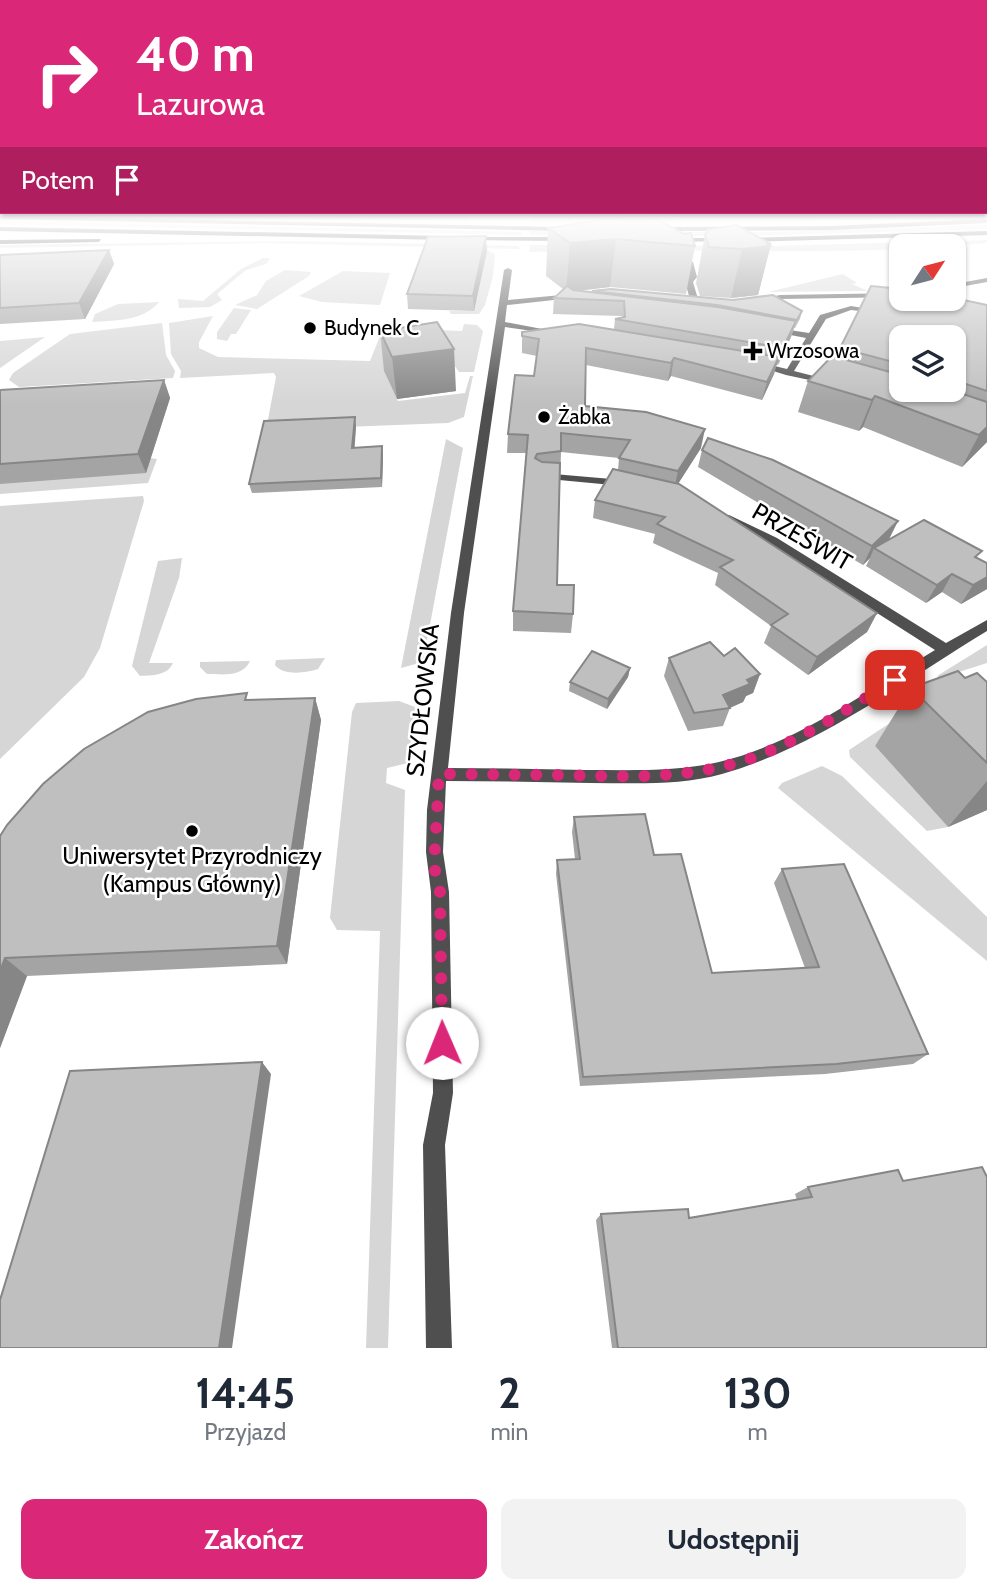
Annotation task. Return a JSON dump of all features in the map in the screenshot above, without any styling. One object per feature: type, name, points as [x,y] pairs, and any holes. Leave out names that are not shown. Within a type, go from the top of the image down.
[{"type":"street","name":"SZYDŁOWSKA","points":[[439,1348],[434,1145],[443,1093],[440,892],[434,866],[439,774],[448,680],[507,279]]},
{"type":"street","points":[[691,279],[689,282],[694,299]]},
{"type":"street","points":[[966,284],[987,280]]},
{"type":"street","points":[[504,303],[561,299],[586,294]]},
{"type":"street","points":[[754,301],[780,297],[889,295]]},
{"type":"street","points":[[680,298],[706,300]]},
{"type":"street","points":[[561,299],[580,303]]},
{"type":"street","points":[[789,373],[823,317],[851,308],[886,313]]},
{"type":"street","points":[[501,324],[566,334]]},
{"type":"street","points":[[759,326],[811,336]]},
{"type":"street","points":[[752,364],[842,386]]},
{"type":"street","points":[[542,476],[635,485]]},
{"type":"street","name":"PRZEŚWIT","points":[[715,513],[773,541],[946,650]]},
{"type":"street","points":[[439,774],[640,777],[682,775],[719,768],[776,749],[810,732],[987,625]]},
{"type":"shaded area","points":[[229,279],[235,279],[217,294],[222,300],[210,307],[179,308],[178,299],[203,301]]},
{"type":"shaded area","points":[[304,279],[257,309],[235,305],[257,295],[266,281]]},
{"type":"shaded area","points":[[329,279],[388,279],[380,305],[322,302],[299,296]]},
{"type":"shaded area","points":[[481,279],[492,279],[485,305],[479,314],[451,314],[449,311],[474,311]]},
{"type":"shaded area","points":[[823,279],[851,279],[857,283],[852,284],[868,291],[768,292]]},
{"type":"shaded area","points":[[159,302],[137,317],[92,322],[95,314],[118,304]]},
{"type":"shaded area","points":[[234,308],[251,310],[236,334],[231,334],[227,341],[217,339],[217,332]]},
{"type":"shaded area","points":[[213,316],[199,342],[199,348],[218,357],[370,361],[386,321],[389,321],[388,328],[462,331],[464,324],[477,325],[483,331],[474,372],[459,372],[446,354],[385,373],[398,401],[465,393],[470,376],[473,376],[464,417],[448,423],[266,430],[276,377],[274,373],[180,378],[181,371],[171,354],[169,323]]},
{"type":"shaded area","points":[[162,323],[166,355],[175,371],[173,378],[19,387],[9,380],[13,373],[70,334]]},
{"type":"shaded area","points":[[45,337],[0,368],[0,341]]},
{"type":"shaded area","points":[[446,439],[463,448],[423,662],[401,668]]},
{"type":"shaded area","points":[[157,459],[148,483],[0,494],[0,483]]},
{"type":"shaded area","points":[[143,496],[144,501],[100,648],[84,677],[0,759],[0,506]]},
{"type":"shaded area","points":[[182,558],[179,578],[149,663],[173,663],[163,673],[140,676],[132,666],[158,561]]},
{"type":"shaded area","points":[[987,645],[987,663],[940,678],[937,676]]},
{"type":"shaded area","points":[[325,658],[318,669],[307,672],[283,671],[275,665],[276,660]]},
{"type":"shaded area","points":[[250,661],[242,670],[231,674],[207,674],[200,667],[200,662]]},
{"type":"shaded area","points":[[399,701],[415,707],[408,763],[387,768],[386,783],[405,790],[388,1348],[366,1348],[380,931],[337,930],[330,918],[352,712],[356,703]]},
{"type":"shaded area","points":[[893,721],[875,746],[948,827],[927,831],[850,757],[849,750]]},
{"type":"shaded area","points":[[822,766],[842,776],[987,917],[987,961],[778,788],[782,783]]},
{"type":"building","points":[[0,279],[93,279],[79,303],[0,308]]},
{"type":"building","points":[[413,279],[477,279],[473,296],[407,294]]},
{"type":"building","points":[[567,286],[573,290],[718,307],[796,321],[783,348],[615,319],[625,317],[624,301],[554,298]]},
{"type":"building","points":[[871,286],[889,288],[889,312],[966,312],[966,301],[987,305],[987,391],[966,384],[966,325],[889,325],[889,361],[840,348]]},
{"type":"building","points":[[611,289],[733,300],[773,295],[802,311],[797,320],[717,305],[592,291]]},
{"type":"building","points":[[437,322],[454,349],[392,357],[380,331]]},
{"type":"building","points":[[579,324],[779,357],[767,382],[674,358],[671,363],[586,348],[585,406],[646,412],[705,429],[678,471],[619,458],[630,440],[561,433],[561,451],[537,454],[535,458],[542,462],[560,463],[557,585],[574,585],[573,614],[513,611],[528,435],[508,434],[515,375],[534,376],[539,339],[522,336],[522,332]]},
{"type":"building","points":[[832,356],[889,372],[889,401],[875,396],[872,400],[808,381]]},
{"type":"building","points":[[164,380],[138,454],[0,464],[0,390]]},
{"type":"building","points":[[966,395],[987,402],[987,427],[979,435],[891,402],[966,402]]},
{"type":"building","points":[[355,417],[352,448],[382,446],[381,478],[249,484],[264,421]]},
{"type":"building","points":[[708,438],[773,460],[898,521],[872,546],[702,450]]},
{"type":"building","points":[[613,469],[679,484],[877,613],[817,657],[771,625],[788,614],[720,567],[733,560],[657,524],[665,517],[595,500]]},
{"type":"building","points":[[924,520],[982,551],[975,557],[987,563],[987,577],[973,585],[952,574],[937,585],[874,548]]},
{"type":"building","points":[[710,642],[724,656],[735,648],[760,674],[747,680],[750,684],[723,695],[730,708],[694,713],[669,658]]},
{"type":"building","points":[[592,651],[630,668],[608,699],[570,682]]},
{"type":"building","points":[[958,671],[965,678],[977,673],[987,682],[987,763],[911,688]]},
{"type":"building","points":[[247,693],[245,700],[315,698],[277,946],[5,958],[0,971],[0,836],[43,784],[84,749],[148,712],[196,699]]},
{"type":"building","points":[[645,814],[654,855],[681,854],[712,973],[819,967],[782,869],[844,864],[928,1054],[836,1064],[583,1077],[557,860],[580,859],[574,817]]},
{"type":"building","points":[[262,1062],[219,1348],[0,1348],[0,1300],[70,1071]]},
{"type":"building","points":[[982,1167],[987,1177],[987,1348],[618,1348],[601,1214],[688,1209],[689,1218],[812,1197],[808,1187],[898,1170],[903,1181]]},
{"type":"place","name":"Budynek C","points":[[310,328]]},
{"type":"place","name":"Wrzosowa","points":[[753,351]]},
{"type":"place","name":"Żabka","points":[[544,417]]},
{"type":"place","name":"Uniwersytet Przyrodniczy (Kampus Główny)","points":[[192,831]]},
{"type":"route","points":[[442,1043],[440,892],[434,866],[439,774],[640,777],[682,775],[719,768],[776,749],[810,732],[895,680]]}]
